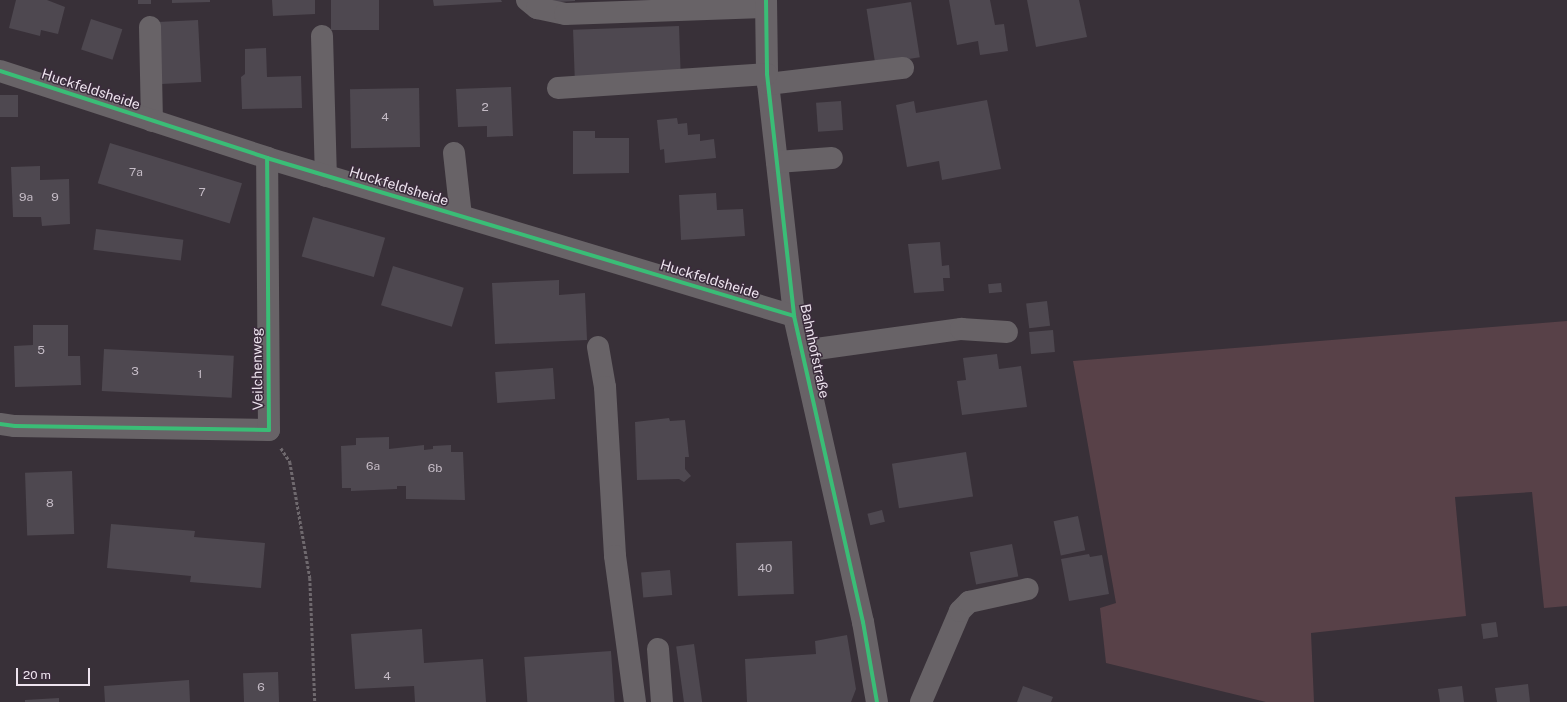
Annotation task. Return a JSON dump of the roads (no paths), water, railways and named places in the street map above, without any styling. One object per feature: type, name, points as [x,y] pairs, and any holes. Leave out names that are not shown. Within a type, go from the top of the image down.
[{"type":"street","points":[[527,0],[537,8],[566,14],[766,3]]},
{"type":"street","name":"Bahnhofstraße","points":[[766,3],[768,79],[794,316],[863,622],[877,702]]},
{"type":"street","points":[[150,27],[152,121]]},
{"type":"street","points":[[322,36],[326,176]]},
{"type":"street","points":[[558,88],[768,79],[903,68]]},
{"type":"street","name":"Huckfeldsheide","points":[[0,72],[267,158],[794,316]]},
{"type":"street","points":[[454,153],[461,216]]},
{"type":"street","name":"Veilchenweg","points":[[0,424],[15,426],[269,430],[267,158]]},
{"type":"street","points":[[777,162],[832,158]]},
{"type":"street","points":[[802,351],[961,329],[1007,332]]},
{"type":"street","points":[[598,347],[605,387],[615,556],[635,702]]},
{"type":"street","points":[[921,702],[960,611],[969,602],[1028,589]]},
{"type":"street","points":[[658,649],[662,702]]}]
